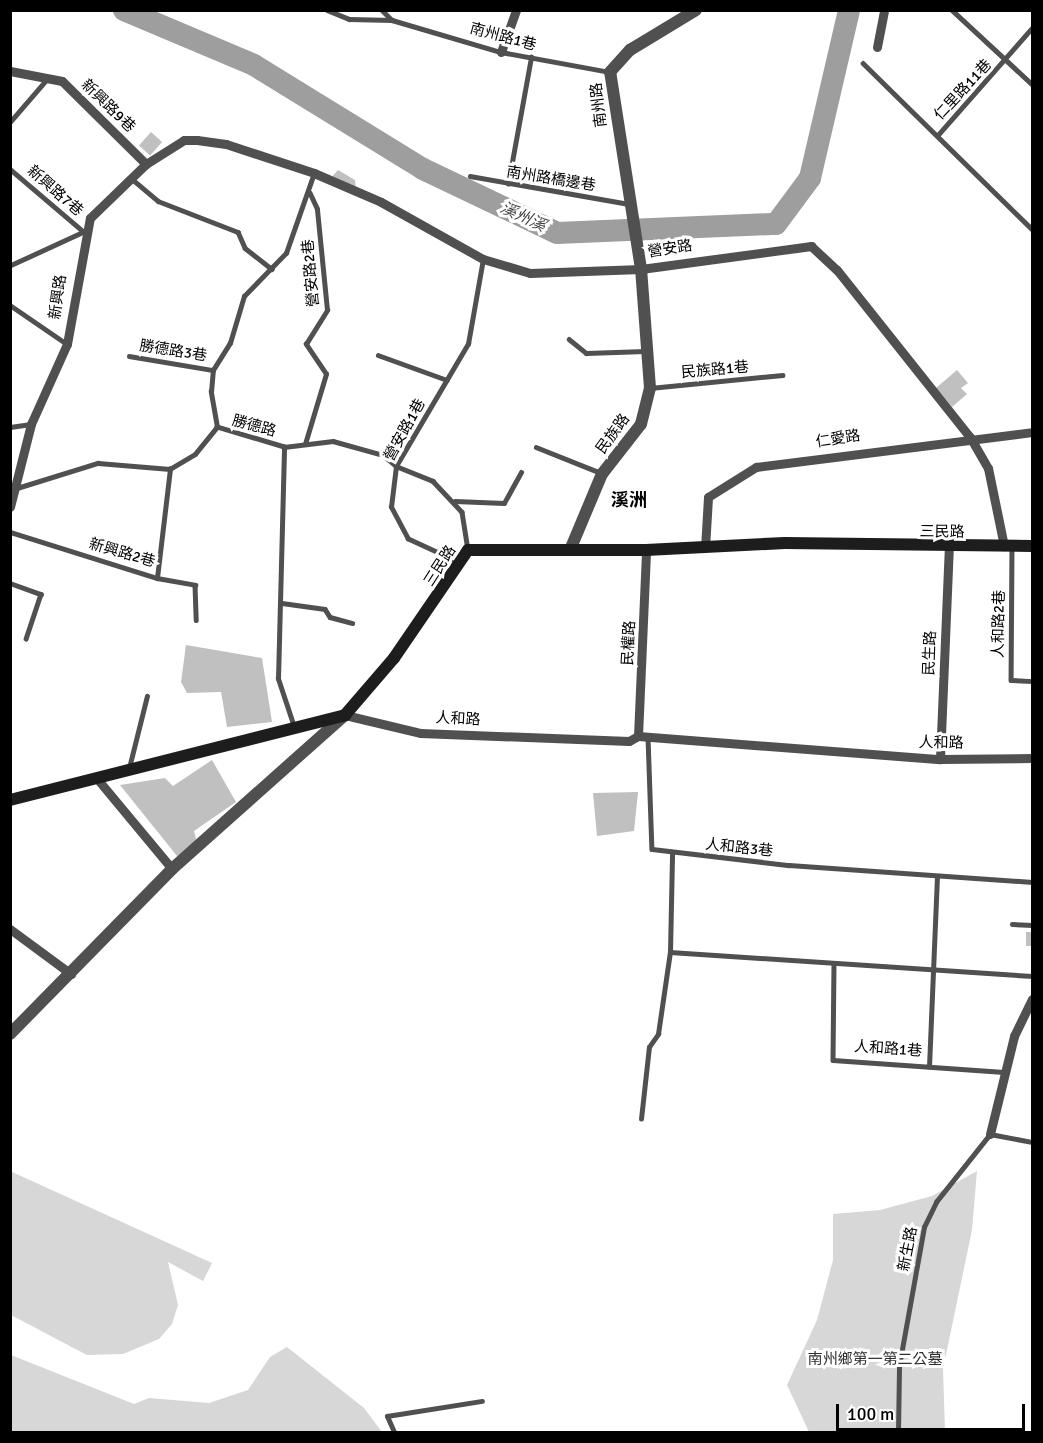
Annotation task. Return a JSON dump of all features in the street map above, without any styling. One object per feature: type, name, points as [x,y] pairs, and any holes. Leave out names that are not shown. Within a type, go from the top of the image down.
[{"type":"main road","name":"三民路","points":[[345,715],[394,658],[461,564],[468,550],[646,550],[785,543],[949,547],[1032,546]]},
{"type":"main road","points":[[10,800],[99,781],[345,715]]},
{"type":"street","points":[[501,52],[516,10]]},
{"type":"street","name":"南州路","points":[[639,263],[610,72],[630,50],[696,10]]},
{"type":"street","points":[[877,48],[884,10]]},
{"type":"street","name":"新興路9巷","points":[[10,71],[62,81],[146,164]]},
{"type":"street","name":"新興路","points":[[10,507],[17,488],[31,424],[67,344],[84,232],[90,218],[146,164],[184,140],[196,140]]},
{"type":"street","name":"營安路","points":[[196,140],[226,144],[314,173],[381,202],[483,260],[530,273],[811,246],[837,270],[970,437],[988,468],[1008,546]]},
{"type":"street","name":"民族路","points":[[570,550],[602,474],[641,424],[650,388],[650,351],[639,263]]},
{"type":"street","name":"仁愛路","points":[[705,548],[708,497],[756,467],[970,437],[1032,432]]},
{"type":"street","name":"民生路","points":[[940,759],[949,547]]},
{"type":"street","name":"民權路","points":[[643,737],[646,550]]},
{"type":"street","points":[[10,1034],[172,869],[345,715]]},
{"type":"street","name":"人和路","points":[[345,715],[420,733],[629,741],[643,737],[940,759],[1032,758]]},
{"type":"street","points":[[99,781],[172,869]]},
{"type":"street","points":[[10,928],[71,974]]},
{"type":"street","points":[[990,1134],[1014,1036],[1032,999]]},
{"type":"lane","points":[[327,10],[349,19],[392,20]]},
{"type":"lane","points":[[382,10],[392,20]]},
{"type":"lane","name":"仁里路11巷","points":[[952,10],[1032,84]]},
{"type":"lane","name":"南州路1巷","points":[[392,20],[501,52],[610,72]]},
{"type":"lane","name":"仁里路11巷","points":[[938,136],[1007,61],[1032,28]]},
{"type":"lane","points":[[508,184],[531,57]]},
{"type":"lane","points":[[863,63],[1032,229]]},
{"type":"lane","points":[[10,122],[48,79]]},
{"type":"lane","name":"新興路7巷","points":[[10,168],[84,232]]},
{"type":"lane","points":[[213,370],[230,343],[244,296],[286,253],[310,194],[314,173]]},
{"type":"lane","name":"南州路橋邊巷","points":[[470,176],[629,204]]},
{"type":"lane","points":[[132,179],[158,201],[238,232],[245,248],[272,269]]},
{"type":"lane","name":"營安路2巷","points":[[305,444],[326,374],[306,344],[327,309],[317,209],[310,194]]},
{"type":"lane","points":[[10,266],[84,232]]},
{"type":"lane","name":"營安路1巷","points":[[461,564],[408,539],[396,522],[391,507],[396,466],[468,344],[483,260]]},
{"type":"lane","points":[[10,305],[67,344]]},
{"type":"lane","points":[[569,339],[586,353],[650,351]]},
{"type":"lane","points":[[378,355],[447,380]]},
{"type":"lane","name":"勝德路3巷","points":[[129,356],[213,370]]},
{"type":"lane","name":"勝德路","points":[[213,370],[217,427],[284,447],[282,603],[276,626],[278,679],[294,728]]},
{"type":"lane","name":"民族路1巷","points":[[650,388],[782,375]]},
{"type":"lane","points":[[10,428],[31,424]]},
{"type":"lane","points":[[17,488],[98,463],[170,469],[195,454],[217,427]]},
{"type":"lane","points":[[284,447],[333,441],[383,455],[396,466],[433,481],[455,501],[468,550]]},
{"type":"lane","points":[[536,447],[602,474]]},
{"type":"lane","name":"新興路2巷","points":[[10,532],[157,578],[170,469]]},
{"type":"lane","points":[[455,501],[504,503],[521,472]]},
{"type":"lane","name":"人和路2巷","points":[[1008,546],[1011,680],[1032,681]]},
{"type":"lane","points":[[157,578],[195,585],[196,620]]},
{"type":"lane","points":[[10,583],[41,594],[26,639]]},
{"type":"lane","points":[[282,603],[325,609],[330,617],[352,623]]},
{"type":"lane","points":[[128,773],[147,696]]},
{"type":"lane","points":[[641,1119],[649,1047],[658,1034],[670,952],[672,854],[652,849],[643,737]]},
{"type":"lane","name":"人和路3巷","points":[[672,854],[937,878]]},
{"type":"lane","points":[[937,878],[1032,882]]},
{"type":"lane","name":"人和路1巷","points":[[929,1067],[930,968],[937,878]]},
{"type":"lane","points":[[1012,924],[1032,925]]},
{"type":"lane","points":[[670,952],[1032,976]]},
{"type":"lane","name":"人和路1巷","points":[[834,964],[833,1060],[1006,1073]]},
{"type":"lane","points":[[990,1134],[1032,1142]]},
{"type":"lane","name":"新生路","points":[[898,1432],[899,1366],[924,1227],[936,1202],[990,1134]]},
{"type":"lane","points":[[394,1432],[387,1416],[482,1401]]},
{"type":"green space","points":[[10,1171],[212,1263],[203,1281],[168,1262],[178,1305],[172,1324],[159,1339],[123,1354],[87,1355],[11,1315]]},
{"type":"green space","name":"南州鄉第一第二公墓","points":[[977,1171],[972,1230],[943,1369],[945,1432],[809,1432],[787,1385],[817,1320],[833,1260],[833,1214],[880,1210],[932,1196]]},
{"type":"green space","points":[[287,1347],[364,1408],[382,1432],[11,1432],[11,1355],[134,1404],[149,1398],[209,1403],[248,1390],[270,1357]]},
{"type":"building","points":[[151,132],[162,142],[150,155],[139,145]]},
{"type":"building","points":[[338,170],[355,180],[356,191],[329,180]]},
{"type":"building","points":[[957,370],[968,383],[961,388],[967,394],[952,407],[936,388]]},
{"type":"building","points":[[186,645],[262,658],[272,722],[227,727],[221,692],[187,693],[181,682]]},
{"type":"building","points":[[212,760],[236,802],[194,831],[197,843],[177,856],[120,785],[165,778],[173,786]]},
{"type":"building","points":[[638,792],[634,831],[597,836],[593,793]]},
{"type":"building","points":[[1026,932],[1032,932],[1032,946],[1026,946]]},
{"type":"waterway","name":"溪州溪","points":[[124,10],[254,65],[423,169],[557,233],[776,224],[810,178],[849,10]]},
{"type":"district","name":"溪洲","points":[[629,500]]}]
